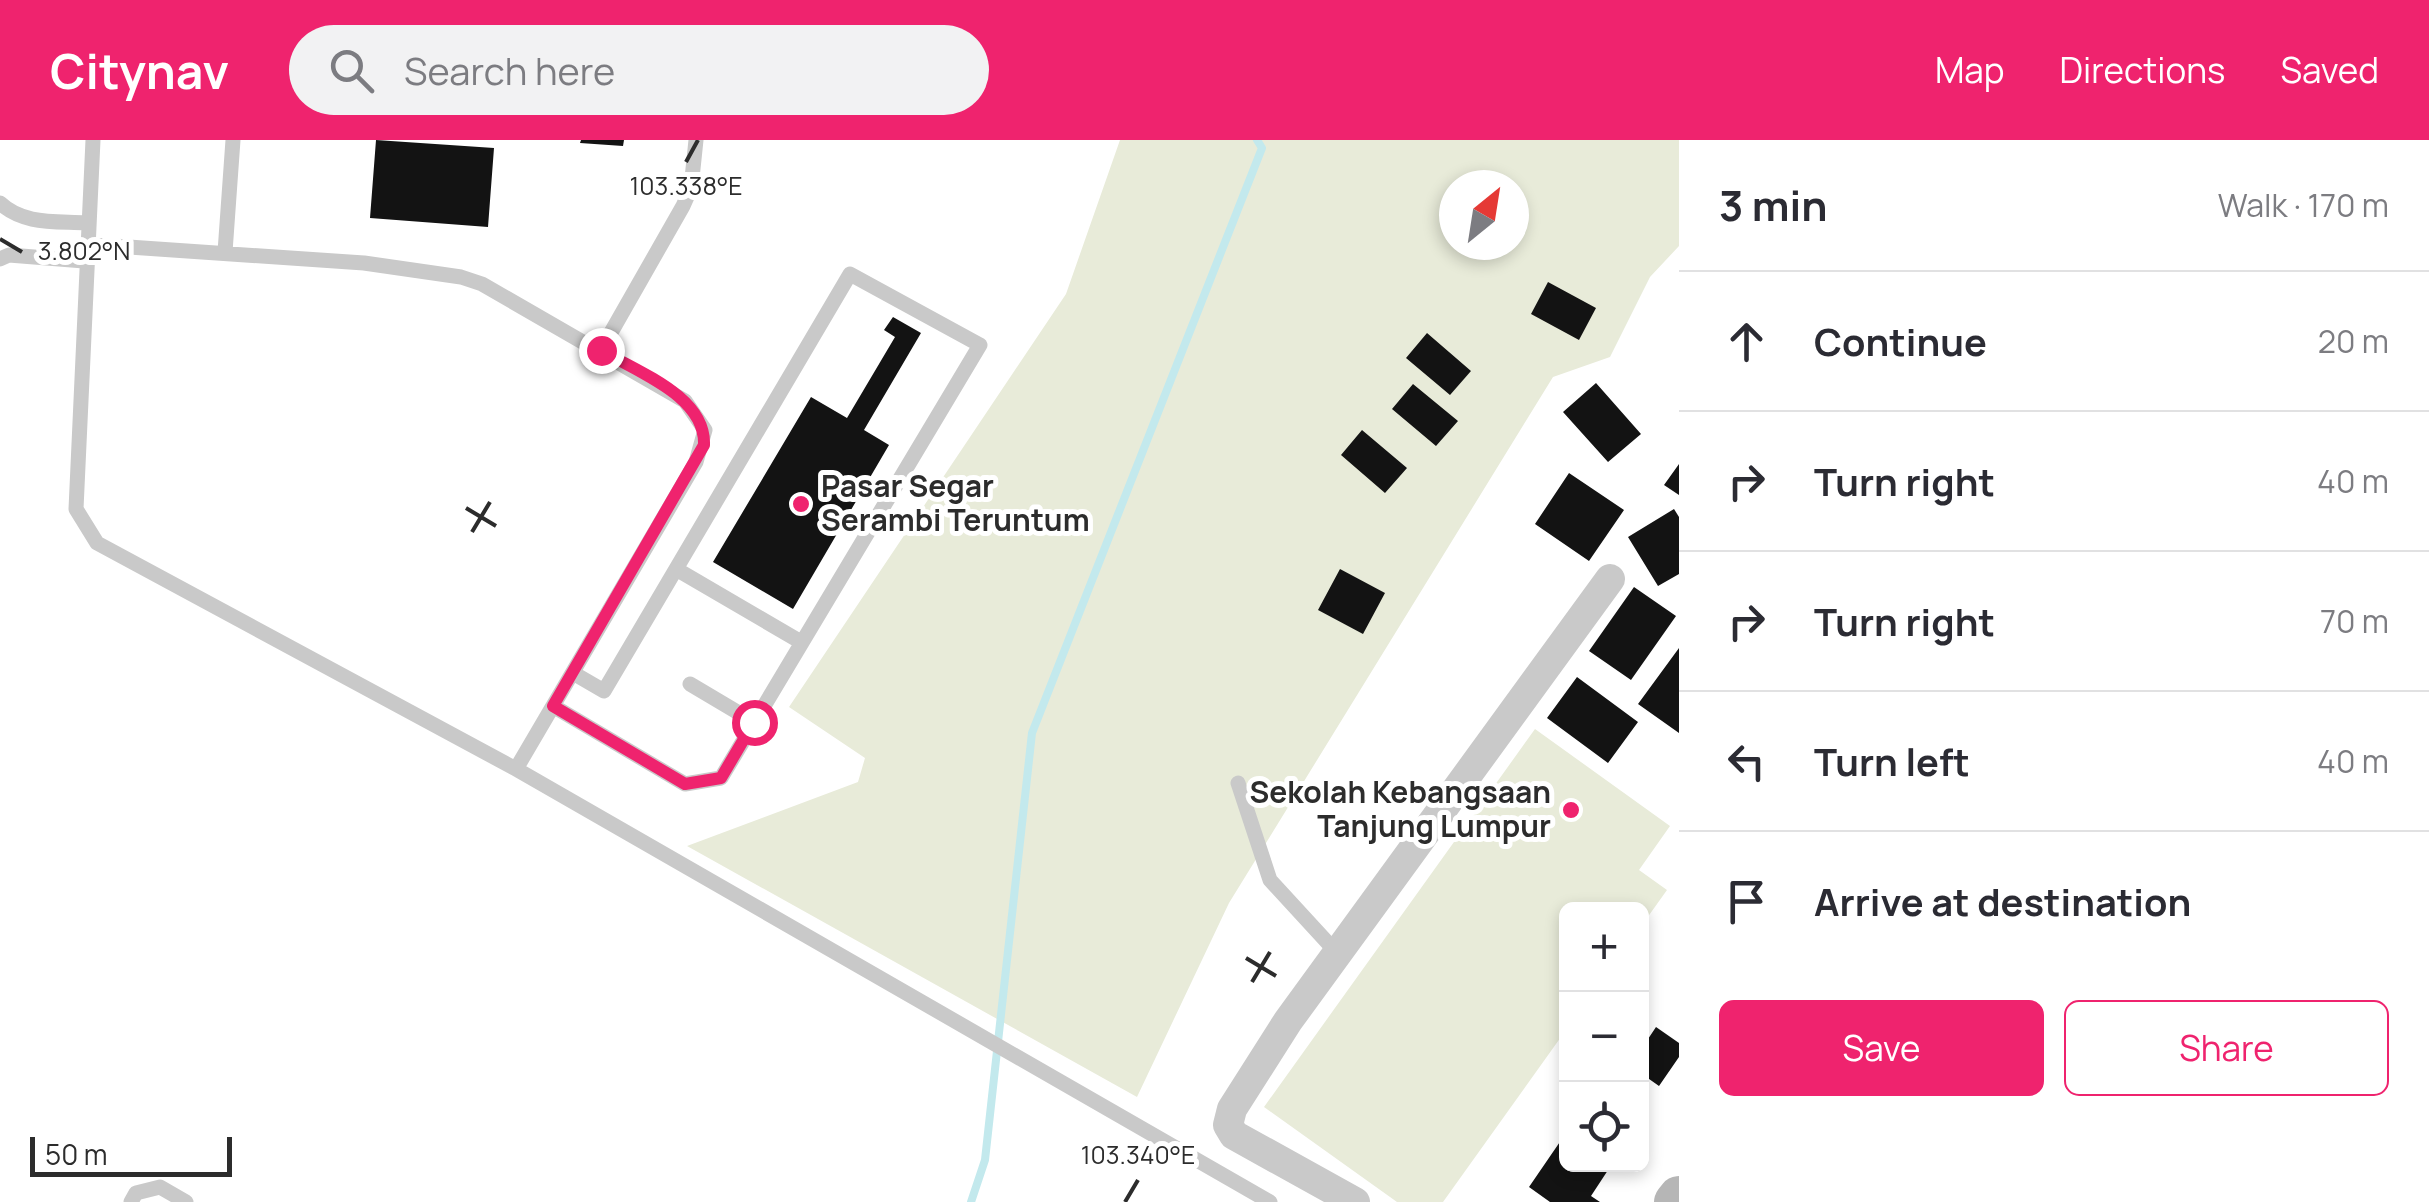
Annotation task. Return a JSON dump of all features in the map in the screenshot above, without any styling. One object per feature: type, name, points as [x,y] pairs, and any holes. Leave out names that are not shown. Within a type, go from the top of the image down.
[{"type":"street","points":[[1355,1202],[1246,1142],[1228,1125],[1247,1084],[1610,579]]},
{"type":"lane","points":[[93,140],[84,262],[76,509],[90,535],[114,555],[516,769],[1270,1202]]},
{"type":"lane","points":[[224,252],[233,140]]},
{"type":"lane","points":[[601,350],[683,206],[691,188],[696,140]]},
{"type":"lane","points":[[0,203],[13,214],[34,220],[86,223]]},
{"type":"lane","points":[[85,244],[364,263],[461,277],[601,350],[685,401],[705,430],[704,445],[516,769]]},
{"type":"lane","points":[[0,259],[9,255],[84,262]]},
{"type":"lane","points":[[553,706],[685,784],[721,778],[980,346],[850,274],[604,691],[573,673]]},
{"type":"lane","points":[[676,569],[801,642]]},
{"type":"lane","points":[[690,684],[754,722]]},
{"type":"lane","points":[[1238,783],[1270,880],[1338,954]]},
{"type":"lane","points":[[131,1202],[136,1193],[160,1187],[186,1202]]},
{"type":"green space","points":[[1120,140],[1679,140],[1679,246],[1650,277],[1610,357],[1553,377],[1229,903],[1137,1097],[687,846],[858,782],[865,758],[789,707],[1066,294]]},
{"type":"green space","name":"Sekolah Kebangsaan Tanjung Lumpur","points":[[1535,729],[1670,826],[1639,870],[1667,890],[1649,915],[1649,902],[1559,902],[1559,1040],[1443,1202],[1397,1202],[1264,1107]]},
{"type":"building","points":[[376,140],[494,148],[488,227],[370,218]]},
{"type":"building","points":[[624,140],[623,146],[580,143]]},
{"type":"building","points":[[1548,282],[1596,308],[1579,340],[1531,314]]},
{"type":"building","name":"Pasar Segar Serambi Teruntum","points":[[893,317],[921,333],[864,430],[889,445],[793,609],[713,562],[811,397],[847,418],[895,337],[884,330]]},
{"type":"building","points":[[1427,333],[1471,371],[1450,395],[1406,358]]},
{"type":"building","points":[[1596,383],[1641,434],[1608,462],[1563,412]]},
{"type":"building","points":[[1413,384],[1458,421],[1436,446],[1392,409]]},
{"type":"building","points":[[1362,430],[1407,468],[1385,493],[1341,455]]},
{"type":"building","points":[[1679,464],[1679,495],[1664,485]]},
{"type":"building","points":[[1569,473],[1624,510],[1589,561],[1535,524]]},
{"type":"building","points":[[1674,509],[1679,517],[1679,574],[1658,586],[1628,537]]},
{"type":"building","points":[[1340,569],[1385,593],[1363,634],[1318,610]]},
{"type":"building","points":[[1634,587],[1676,616],[1631,680],[1589,651]]},
{"type":"building","points":[[1679,648],[1679,733],[1638,704]]},
{"type":"building","points":[[1577,677],[1638,722],[1608,763],[1547,718]]},
{"type":"building","points":[[1656,1027],[1679,1043],[1679,1057],[1659,1086],[1649,1079],[1649,1038]]},
{"type":"building","points":[[1559,1143],[1559,1172],[1607,1172],[1591,1196],[1600,1202],[1550,1202],[1529,1187]]},
{"type":"waterway","points":[[971,1202],[985,1160],[1032,733],[1262,148],[1257,140]]},
{"type":"place","name":"Pasar Segar Serambi Teruntum","points":[[801,504]]},
{"type":"place","name":"Sekolah Kebangsaan Tanjung Lumpur","points":[[1571,810]]},
{"type":"route","points":[[601,350],[685,401],[705,430],[704,445],[553,706],[685,784],[721,778],[754,722]]}]
